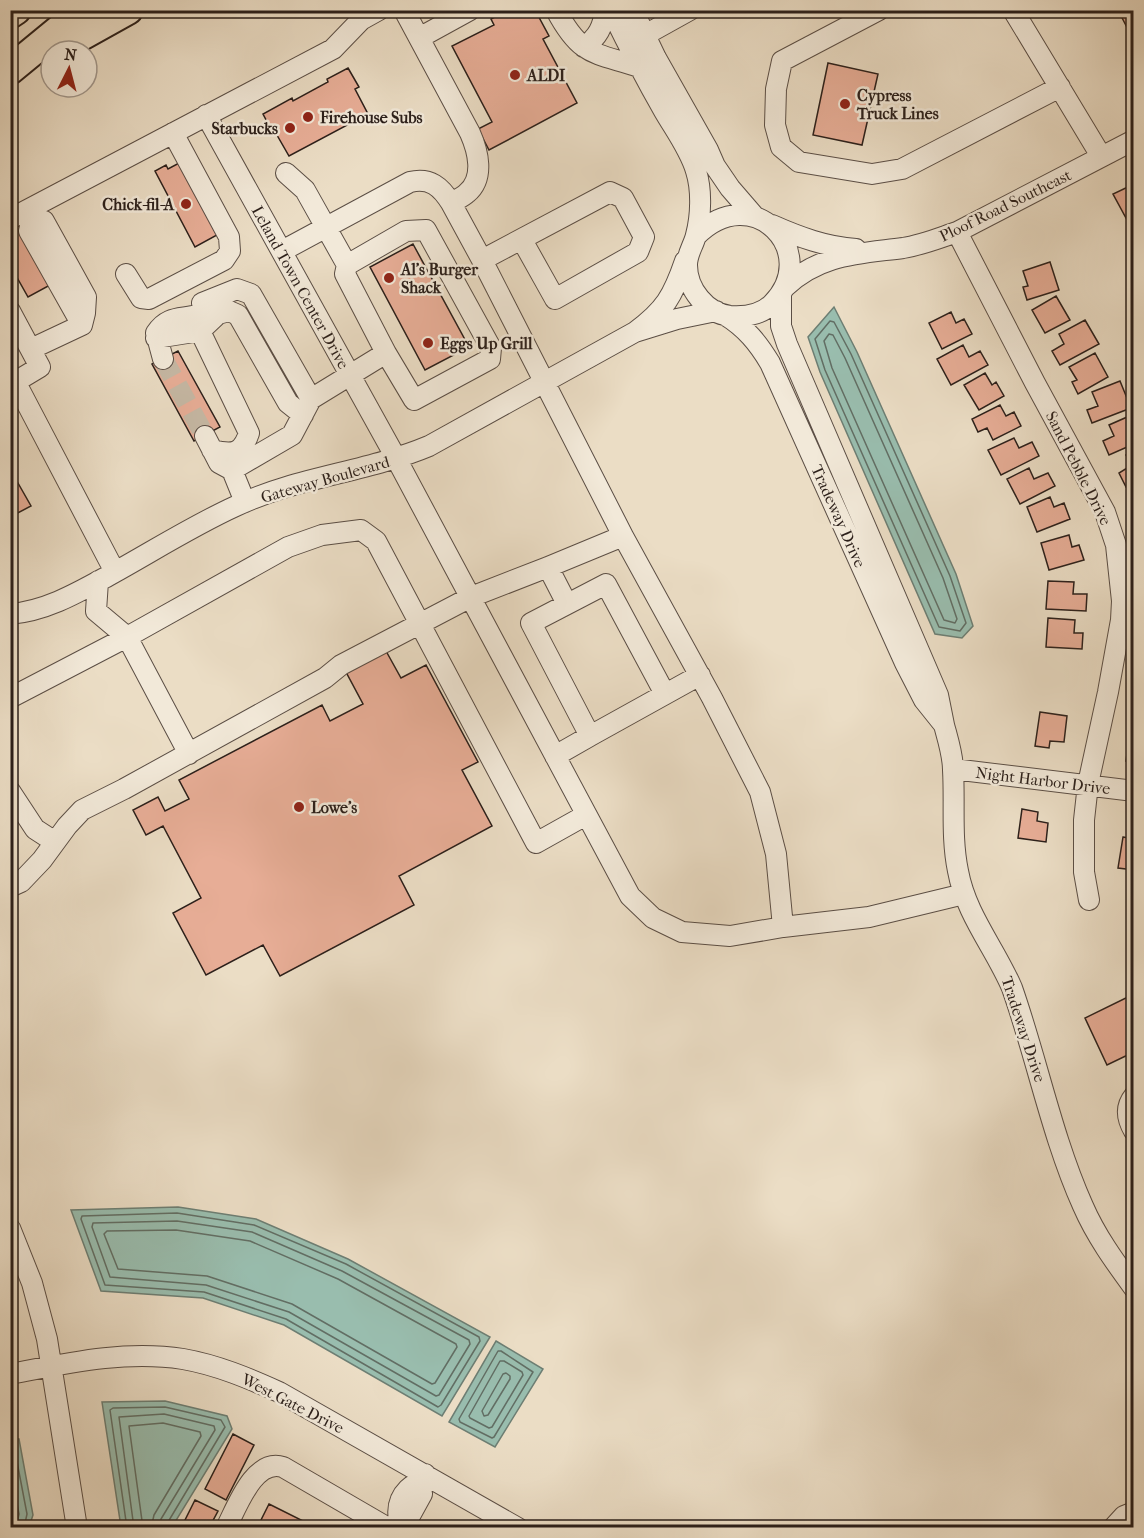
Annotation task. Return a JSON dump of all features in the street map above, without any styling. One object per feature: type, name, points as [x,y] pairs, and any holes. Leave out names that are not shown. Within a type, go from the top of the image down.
[{"type":"highway","points":[[10,14],[16,10]]},
{"type":"highway","points":[[10,70],[83,10]]},
{"type":"highway","points":[[76,39],[128,10]]},
{"type":"highway","points":[[10,75],[39,59]]},
{"type":"street","points":[[23,216],[206,115],[333,50],[361,20],[379,10]]},
{"type":"street","points":[[404,10],[470,133],[477,154],[478,176],[475,184],[468,192],[451,203]]},
{"type":"street","points":[[418,38],[470,10]]},
{"type":"street","points":[[556,10],[571,35],[584,47],[605,58],[639,67]]},
{"type":"street","points":[[584,47],[599,33],[605,10]]},
{"type":"street","points":[[611,10],[639,67],[697,171],[700,194],[693,243],[687,264],[689,279],[694,292],[704,303],[720,313]]},
{"type":"street","name":"Ploof Road Southeast","points":[[633,10],[715,166],[730,188],[763,221],[802,238],[838,248],[870,250],[904,248],[957,232],[1134,140]]},
{"type":"street","points":[[879,10],[782,61],[776,89],[775,125],[781,147],[799,162],[872,174],[902,169],[1060,87]]},
{"type":"street","points":[[1013,10],[1101,156]]},
{"type":"street","points":[[645,35],[682,13]]},
{"type":"street","name":"Leland Town Center Drive","points":[[206,115],[396,458],[630,896],[653,918],[682,932],[730,936],[869,917],[964,894]]},
{"type":"street","points":[[126,274],[141,298],[149,299],[224,260],[230,251],[229,237],[173,133]]},
{"type":"street","points":[[286,173],[305,190],[347,265],[345,274],[414,400],[490,359],[490,348],[426,230],[406,231],[347,265]]},
{"type":"street","points":[[282,252],[410,182],[418,180],[436,184],[444,192],[482,260],[623,536],[700,675],[760,792],[776,854],[783,927]]},
{"type":"street","points":[[482,260],[610,192],[623,198],[644,237],[638,252],[555,299],[522,240]]},
{"type":"street","points":[[739,214],[763,221],[782,237],[789,253],[790,271],[783,291],[770,306],[756,314],[741,317],[720,313],[677,319],[635,332],[658,316],[676,287],[693,243],[708,224],[723,216],[739,214]]},
{"type":"street","points":[[23,216],[44,221],[86,297],[82,325],[31,350]]},
{"type":"street","name":"Sand Pebble Drive","points":[[957,232],[1105,512],[1116,545],[1122,602],[1121,620],[1088,784],[1083,837],[1084,872],[1089,900]]},
{"type":"street","name":"Ploof Road Southeast","points":[[783,291],[796,277],[810,269],[838,256],[870,250]]},
{"type":"street","points":[[163,358],[156,338],[161,325],[202,311],[237,289],[251,294],[307,407]]},
{"type":"street","name":"Tradeway Drive","points":[[783,291],[781,326],[787,344],[938,694],[953,769],[953,832],[956,863],[964,894],[979,928],[1003,967],[1012,987],[1063,1152],[1083,1206],[1107,1251],[1134,1288]]},
{"type":"street","points":[[470,309],[498,293]]},
{"type":"street","points":[[10,311],[40,367],[13,384],[106,576],[96,611],[127,637],[189,754]]},
{"type":"street","points":[[202,311],[218,314],[229,311],[238,315],[288,403],[307,407]]},
{"type":"street","points":[[202,311],[249,433],[246,445],[235,453],[225,453],[208,443],[219,464],[232,470],[245,502]]},
{"type":"street","name":"Tradeway Drive","points":[[720,313],[740,325],[756,341],[770,363],[905,663],[924,700],[944,725]]},
{"type":"street","name":"Gateway Boulevard","points":[[10,615],[65,599],[245,502],[396,458],[442,440],[635,332]]},
{"type":"street","points":[[232,470],[292,435],[307,407],[350,375],[387,353]]},
{"type":"street","points":[[10,698],[127,637],[288,547],[322,535],[361,530],[376,540],[536,843],[586,815]]},
{"type":"street","points":[[10,887],[21,882],[82,810],[189,754],[325,678],[341,665],[471,597],[623,536]]},
{"type":"street","points":[[548,567],[567,604]]},
{"type":"street","points":[[590,736],[531,623],[606,584],[665,694]]},
{"type":"street","points":[[555,756],[700,675]]},
{"type":"street","name":"Night Harbor Drive","points":[[953,769],[1134,791]]},
{"type":"street","points":[[10,791],[35,829],[55,842]]},
{"type":"street","points":[[1134,1096],[1129,1101],[1127,1112],[1134,1131]]},
{"type":"street","points":[[10,1228],[23,1256],[38,1302],[51,1366],[76,1527]]},
{"type":"street","name":"West Gate Drive","points":[[10,1374],[118,1356],[183,1359],[214,1366],[279,1392],[423,1478],[518,1527]]},
{"type":"street","points":[[226,1527],[244,1492],[253,1479],[266,1467],[275,1465],[283,1467],[394,1525],[397,1507],[409,1488],[423,1478]]},
{"type":"street","points":[[1113,1527],[1124,1516],[1134,1512]]},
{"type":"water","points":[[834,307],[857,352],[956,574],[973,626],[962,638],[935,634],[820,372],[808,337]]},
{"type":"water","points":[[178,1207],[256,1219],[348,1259],[490,1337],[442,1416],[284,1325],[203,1298],[101,1291],[71,1210]]},
{"type":"water","points":[[496,1341],[543,1369],[495,1447],[449,1422]]},
{"type":"water","points":[[165,1401],[227,1416],[232,1429],[172,1527],[121,1527],[102,1402]]},
{"type":"water","points":[[10,1438],[19,1439],[33,1515],[29,1527],[11,1527]]},
{"type":"building","name":"ALDI","points":[[508,10],[535,10],[549,36],[543,39],[577,103],[489,150],[478,129],[492,122],[452,46],[494,25],[491,19]]},
{"type":"building","points":[[1118,10],[1134,10],[1134,41]]},
{"type":"building","name":"Cypress Truck Lines","points":[[828,63],[878,74],[862,145],[813,135]]},
{"type":"building","points":[[348,68],[359,87],[355,89],[368,114],[289,156],[263,114],[292,98],[293,101]]},
{"type":"building","name":"Chick-fil-A","points":[[181,162],[217,235],[195,247],[155,171],[166,165],[168,169]]},
{"type":"building","points":[[1132,185],[1134,188],[1133,231],[1113,194]]},
{"type":"building","points":[[23,229],[52,284],[28,297],[10,265],[10,236]]},
{"type":"building","points":[[413,244],[469,347],[425,370],[370,267]]},
{"type":"building","points":[[1050,262],[1059,290],[1027,300],[1023,287],[1028,286],[1023,271]]},
{"type":"building","points":[[1056,296],[1070,320],[1045,333],[1032,310]]},
{"type":"building","points":[[951,312],[956,323],[964,319],[972,334],[942,349],[929,323]]},
{"type":"building","points":[[1085,320],[1099,344],[1060,365],[1052,351],[1064,344],[1059,334]]},
{"type":"building","points":[[963,345],[969,357],[980,351],[988,365],[951,385],[937,359]]},
{"type":"building","points":[[178,351],[220,427],[194,441],[152,364]]},
{"type":"building","points":[[1095,353],[1108,377],[1078,394],[1072,382],[1077,380],[1069,367]]},
{"type":"building","points":[[985,373],[992,385],[996,382],[1004,396],[979,410],[964,385]]},
{"type":"building","points":[[1120,381],[1131,408],[1092,423],[1087,410],[1098,406],[1092,392]]},
{"type":"building","points":[[1000,405],[1006,416],[1014,412],[1021,426],[993,440],[987,428],[978,432],[972,419]]},
{"type":"building","points":[[1134,414],[1134,444],[1109,455],[1103,441],[1114,436],[1109,425]]},
{"type":"building","points":[[1014,438],[1019,448],[1032,442],[1039,456],[1001,475],[988,450]]},
{"type":"building","points":[[1134,450],[1134,483],[1126,487],[1119,473],[1132,465],[1126,455]]},
{"type":"building","points":[[1029,468],[1034,479],[1048,473],[1055,486],[1020,504],[1007,479]]},
{"type":"building","points":[[10,469],[31,506],[10,517]]},
{"type":"building","points":[[1050,497],[1054,507],[1064,503],[1070,519],[1037,532],[1027,507]]},
{"type":"building","points":[[1069,535],[1072,547],[1079,545],[1084,560],[1049,570],[1041,543]]},
{"type":"building","points":[[1048,581],[1074,582],[1073,594],[1087,594],[1086,611],[1046,609]]},
{"type":"building","points":[[1048,618],[1075,620],[1074,633],[1083,633],[1082,649],[1046,647]]},
{"type":"building","points":[[386,651],[401,678],[426,665],[478,762],[462,770],[492,826],[399,876],[414,905],[280,976],[263,945],[206,975],[173,913],[201,898],[163,826],[146,835],[133,810],[158,797],[165,811],[189,799],[179,780],[322,705],[330,721],[363,704],[346,672]]},
{"type":"building","points":[[1040,712],[1067,716],[1064,742],[1050,741],[1049,748],[1035,746]]},
{"type":"building","points":[[1131,723],[1134,723],[1134,762],[1126,761]]},
{"type":"building","points":[[1022,809],[1038,812],[1037,821],[1048,823],[1046,842],[1018,838]]},
{"type":"building","points":[[1123,837],[1134,839],[1134,870],[1118,868]]},
{"type":"building","points":[[1134,994],[1134,1052],[1107,1065],[1085,1018]]},
{"type":"building","points":[[233,1434],[254,1445],[226,1500],[205,1489]]},
{"type":"building","points":[[195,1500],[218,1511],[209,1528],[181,1528]]},
{"type":"building","points":[[269,1504],[317,1528],[257,1528]]},
{"type":"tunnel","points":[[163,359],[205,436]]},
{"type":"place","name":"ALDI","points":[[515,75]]},
{"type":"place","name":"Cypress Truck Lines","points":[[845,104]]},
{"type":"place","name":"Firehouse Subs","points":[[308,117]]},
{"type":"place","name":"Starbucks","points":[[290,128]]},
{"type":"place","name":"Chick-fil-A","points":[[186,204]]},
{"type":"place","name":"Al's Burger Shack","points":[[389,278]]},
{"type":"place","name":"Eggs Up Grill","points":[[428,343]]},
{"type":"place","name":"Lowe's","points":[[299,807]]}]
